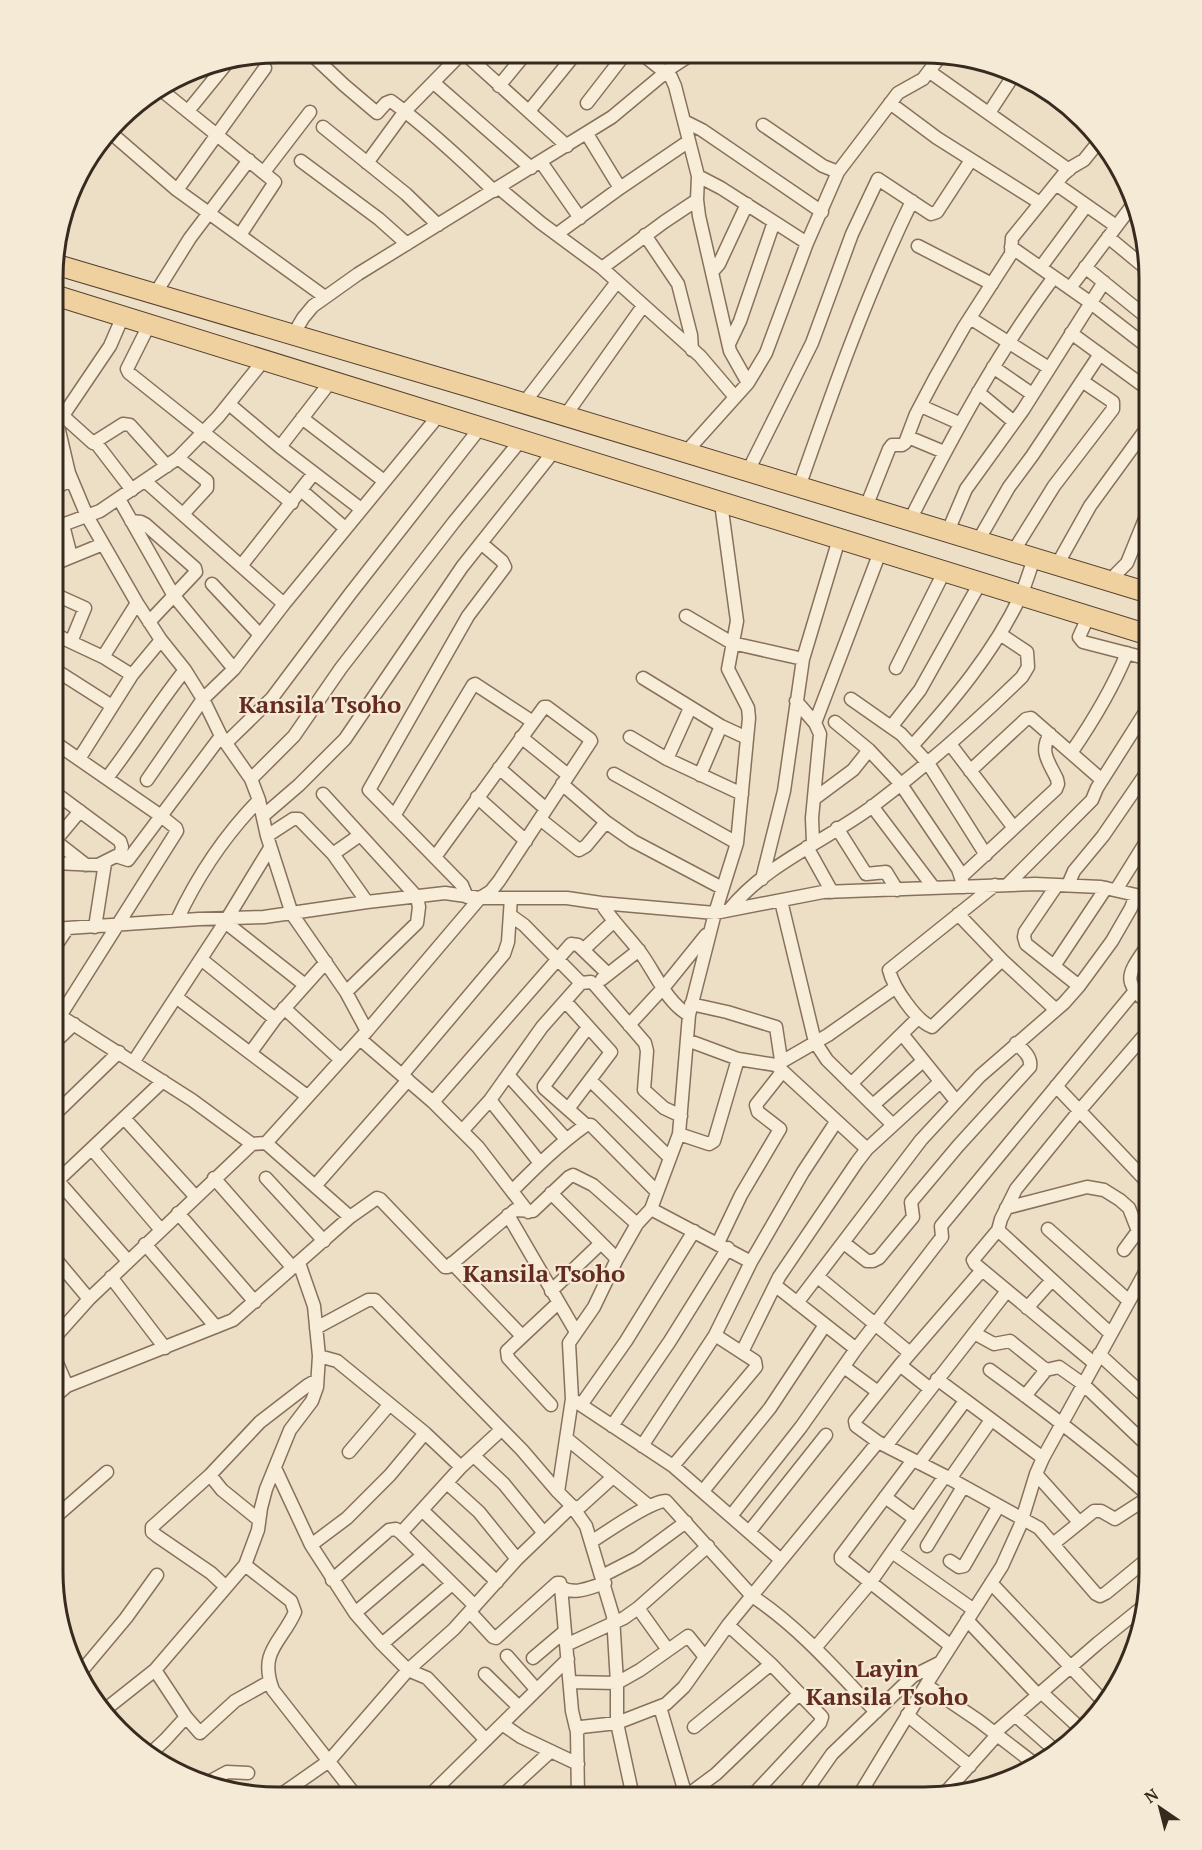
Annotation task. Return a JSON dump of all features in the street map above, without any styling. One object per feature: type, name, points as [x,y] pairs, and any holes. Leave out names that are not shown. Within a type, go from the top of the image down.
[{"type":"main road","points":[[63,267],[1139,590]]},
{"type":"main road","points":[[63,298],[1139,632]]},
{"type":"street","points":[[321,63],[377,113],[386,103],[392,101],[496,189],[602,268],[692,350],[735,397]]},
{"type":"street","points":[[367,163],[405,111],[459,63]]},
{"type":"street","points":[[477,63],[499,86],[567,146]]},
{"type":"street","points":[[499,86],[518,63]]},
{"type":"street","points":[[529,111],[568,63]]},
{"type":"street","points":[[587,103],[618,63]]},
{"type":"street","points":[[654,63],[671,77],[675,86],[698,176],[697,200],[729,344],[748,383]]},
{"type":"street","points":[[293,335],[313,306],[325,297],[358,274],[587,134],[612,117],[678,63]]},
{"type":"street","points":[[686,452],[748,383],[766,353],[807,243],[838,172],[898,93],[917,83],[930,72],[936,63]]},
{"type":"street","points":[[177,190],[265,68]]},
{"type":"street","points":[[188,111],[221,71]]},
{"type":"street","points":[[930,72],[1069,170]]},
{"type":"street","points":[[989,114],[1010,81]]},
{"type":"street","points":[[434,83],[536,165],[580,218]]},
{"type":"street","points":[[167,94],[276,183],[240,235]]},
{"type":"street","points":[[890,103],[937,138],[1040,203]]},
{"type":"street","points":[[264,172],[310,112]]},
{"type":"street","points":[[684,121],[702,130],[822,212]]},
{"type":"street","points":[[763,125],[823,166],[838,172]]},
{"type":"street","points":[[323,127],[406,194],[438,225]]},
{"type":"street","points":[[587,134],[620,188]]},
{"type":"street","points":[[115,137],[177,190],[325,297]]},
{"type":"street","points":[[557,234],[689,141]]},
{"type":"street","points":[[866,507],[889,449],[897,444],[904,445],[921,406],[970,318],[1011,254],[1012,238],[1056,184],[1069,170],[1084,160],[1095,147]]},
{"type":"street","points":[[155,294],[182,249],[249,160]]},
{"type":"street","points":[[748,471],[812,343],[852,234],[876,182],[880,179],[931,214],[937,212],[971,160]]},
{"type":"street","points":[[301,162],[379,219],[407,244]]},
{"type":"street","points":[[698,176],[708,180],[807,243]]},
{"type":"street","points":[[1056,184],[1116,226]]},
{"type":"street","points":[[602,268],[645,235],[697,200]]},
{"type":"street","points":[[799,486],[833,390],[886,255],[912,201]]},
{"type":"street","points":[[712,272],[719,264],[747,204]]},
{"type":"street","points":[[1041,267],[1086,206]]},
{"type":"street","points":[[1070,288],[1116,226],[1129,212]]},
{"type":"street","points":[[729,344],[740,321],[774,222]]},
{"type":"street","points":[[645,235],[678,284],[691,335],[692,350]]},
{"type":"street","points":[[1108,237],[1139,262]]},
{"type":"street","points":[[918,246],[992,284]]},
{"type":"street","points":[[1011,247],[1054,276],[1139,340]]},
{"type":"street","points":[[1085,267],[1139,311]]},
{"type":"street","points":[[910,520],[959,423],[1021,320],[1054,276]]},
{"type":"street","points":[[524,404],[617,282]]},
{"type":"street","points":[[948,531],[966,489],[1014,422],[1104,282]]},
{"type":"street","points":[[565,416],[643,306]]},
{"type":"street","points":[[63,409],[110,346],[123,316]]},
{"type":"street","points":[[970,318],[1049,368]]},
{"type":"street","points":[[149,324],[127,369],[129,373],[292,503]]},
{"type":"street","points":[[1071,333],[1139,383]]},
{"type":"street","points":[[978,541],[1008,486],[1032,456],[1100,354]]},
{"type":"street","points":[[63,524],[87,516],[119,499],[178,458],[229,404],[264,360]]},
{"type":"street","points":[[993,366],[1032,394]]},
{"type":"street","points":[[280,447],[331,381]]},
{"type":"street","points":[[1013,552],[1047,495],[1113,409],[1113,402],[1082,381]]},
{"type":"street","points":[[978,392],[1014,422]]},
{"type":"street","points":[[229,404],[280,447],[361,509]]},
{"type":"street","points":[[921,406],[959,423]]},
{"type":"street","points":[[147,780],[203,699],[234,669],[284,603],[439,415]]},
{"type":"street","points":[[302,418],[384,481]]},
{"type":"street","points":[[63,420],[91,442],[96,443],[132,490]]},
{"type":"street","points":[[96,443],[123,424],[130,425],[167,466]]},
{"type":"street","points":[[95,927],[105,863],[109,858],[120,856],[128,860],[223,740],[272,698],[480,428]]},
{"type":"street","points":[[908,437],[944,452]]},
{"type":"street","points":[[1057,564],[1090,506],[1139,439]]},
{"type":"street","points":[[251,779],[294,736],[341,668],[521,440]]},
{"type":"street","points":[[262,816],[300,785],[345,739],[462,567],[554,451]]},
{"type":"street","points":[[63,456],[87,516],[137,603],[161,640],[185,670],[203,699],[223,740],[251,779],[292,914],[346,992],[364,1035],[478,1147],[528,1212]]},
{"type":"street","points":[[178,458],[208,484],[183,514]]},
{"type":"street","points":[[241,566],[314,473]]},
{"type":"street","points":[[63,484],[72,480]]},
{"type":"street","points":[[145,482],[284,603]]},
{"type":"street","points":[[301,490],[345,528]]},
{"type":"street","points":[[119,499],[174,596],[234,669]]},
{"type":"street","points":[[721,502],[737,621],[728,669],[748,708],[737,843],[709,933],[690,1010],[679,1134],[651,1209],[637,1224],[594,1307],[569,1343],[577,1402],[673,1466],[781,1560]]},
{"type":"street","points":[[131,521],[145,524],[195,568],[196,572],[149,622]]},
{"type":"street","points":[[1110,580],[1127,563],[1139,534]]},
{"type":"street","points":[[63,538],[71,556]]},
{"type":"street","points":[[762,879],[784,790],[803,659],[838,539]]},
{"type":"street","points":[[474,897],[369,790],[468,616],[505,567],[502,561],[481,543]]},
{"type":"street","points":[[63,560],[103,544]]},
{"type":"street","points":[[815,723],[880,552]]},
{"type":"street","points":[[912,746],[955,697],[1000,634],[1020,596],[1034,558]]},
{"type":"street","points":[[896,668],[944,572]]},
{"type":"street","points":[[891,727],[920,690],[980,583]]},
{"type":"street","points":[[212,584],[260,634]]},
{"type":"street","points":[[63,598],[85,608],[71,642]]},
{"type":"street","points":[[103,657],[137,603]]},
{"type":"street","points":[[686,616],[732,642],[803,659]]},
{"type":"street","points":[[1088,617],[1078,637],[1083,642],[1139,656]]},
{"type":"street","points":[[729,910],[762,879],[872,806],[928,763],[1022,677],[1028,667],[1027,652],[1000,634]]},
{"type":"street","points":[[63,638],[103,657],[132,675]]},
{"type":"street","points":[[79,759],[132,675],[161,640]]},
{"type":"street","points":[[1071,753],[1100,711],[1127,653]]},
{"type":"street","points":[[107,778],[185,670]]},
{"type":"street","points":[[63,675],[112,706]]},
{"type":"street","points":[[643,678],[721,726],[747,738]]},
{"type":"street","points":[[394,816],[473,685],[475,684],[532,722]]},
{"type":"street","points":[[851,699],[891,727],[928,763],[986,855]]},
{"type":"street","points":[[796,701],[815,723],[820,734],[810,845],[832,892]]},
{"type":"street","points":[[63,1327],[111,1277],[214,1178],[252,1144],[266,1143],[364,1035],[474,897],[491,891],[499,881],[591,741],[590,739],[544,707],[435,857]]},
{"type":"street","points":[[667,759],[690,708]]},
{"type":"street","points":[[970,771],[1026,719],[1031,718],[1102,780]]},
{"type":"street","points":[[835,722],[870,750],[900,783],[962,882]]},
{"type":"street","points":[[1002,960],[932,1027],[918,1018],[896,987],[890,974],[891,967],[957,914],[1001,885],[1092,800],[1139,722]]},
{"type":"street","points":[[700,775],[721,726]]},
{"type":"street","points":[[962,882],[986,855],[1056,789],[1058,784],[1044,751],[1044,743],[1050,735]]},
{"type":"street","points":[[521,737],[606,822],[633,841],[722,888]]},
{"type":"street","points":[[630,737],[667,759],[742,794]]},
{"type":"street","points":[[950,744],[1014,828]]},
{"type":"street","points":[[63,748],[176,828],[176,835],[63,1005]]},
{"type":"street","points":[[814,799],[853,770],[870,750]]},
{"type":"street","points":[[499,768],[579,850],[586,846],[606,822]]},
{"type":"street","points":[[614,774],[737,843]]},
{"type":"street","points":[[1079,986],[1026,944],[1025,932],[1103,836],[1139,784]]},
{"type":"street","points":[[322,794],[417,897],[419,908],[417,923],[346,992]]},
{"type":"street","points":[[477,797],[526,841]]},
{"type":"street","points":[[63,799],[120,841],[122,847],[120,856]]},
{"type":"street","points":[[177,921],[214,856],[259,800]]},
{"type":"street","points":[[872,806],[934,888]]},
{"type":"street","points":[[63,830],[80,811]]},
{"type":"street","points":[[134,1061],[226,920],[269,842],[296,818],[333,854],[367,902]]},
{"type":"street","points":[[837,828],[866,874],[886,872],[897,890]]},
{"type":"street","points":[[333,854],[360,835]]},
{"type":"street","points":[[63,847],[86,865]]},
{"type":"street","points":[[1054,966],[1139,851]]},
{"type":"street","points":[[63,864],[98,865],[105,863]]},
{"type":"street","points":[[63,928],[226,920],[292,914],[367,902],[445,894],[474,897],[567,898],[715,913],[832,892],[934,888],[962,882],[1001,885],[1063,885],[1111,889],[1139,896]]},
{"type":"street","points":[[797,1303],[921,1140],[984,1071],[1056,1010],[1079,986],[1107,949],[1136,895]]},
{"type":"street","points":[[315,1186],[504,954],[508,948],[511,898]]},
{"type":"street","points":[[780,901],[815,1042],[827,1060],[893,1125]]},
{"type":"street","points":[[601,903],[613,922],[639,950],[676,1005],[690,1010],[727,1012],[774,1026],[777,1029],[780,1066]]},
{"type":"street","points":[[957,914],[1056,1010]]},
{"type":"street","points":[[510,915],[524,925],[582,983]]},
{"type":"street","points":[[226,920],[305,985]]},
{"type":"street","points":[[583,951],[613,922]]},
{"type":"street","points":[[63,934],[67,928]]},
{"type":"street","points":[[629,1025],[709,933]]},
{"type":"street","points":[[433,1102],[571,944],[575,944],[608,974]]},
{"type":"street","points":[[595,985],[639,950]]},
{"type":"street","points":[[1139,958],[1131,970],[1130,983],[1134,992],[1139,995]]},
{"type":"street","points":[[201,959],[275,1018]]},
{"type":"street","points":[[251,1052],[275,1018],[326,962]]},
{"type":"street","points":[[462,1131],[490,1100],[542,1027],[582,983],[591,982],[647,1047],[644,1090],[664,1108],[681,1116]]},
{"type":"street","points":[[612,1426],[670,1341],[723,1246],[741,1196],[780,1129],[758,1112],[756,1105],[780,1066],[896,987]]},
{"type":"street","points":[[731,1516],[801,1427],[874,1324],[942,1237],[941,1226],[1134,992]]},
{"type":"street","points":[[176,997],[307,1096]]},
{"type":"street","points":[[565,1001],[610,1052],[568,1109]]},
{"type":"street","points":[[284,1008],[341,1060]]},
{"type":"street","points":[[63,1018],[134,1061],[252,1144]]},
{"type":"street","points":[[851,1084],[918,1018]]},
{"type":"street","points":[[63,1034],[74,1024]]},
{"type":"street","points":[[588,1027],[544,1086],[586,1125],[591,1125],[657,1192]]},
{"type":"street","points":[[902,1034],[956,1101]]},
{"type":"street","points":[[687,1040],[738,1059],[780,1066],[836,1122],[867,1149]]},
{"type":"street","points":[[1139,1042],[1016,1189],[1000,1219],[998,1230],[973,1260],[1028,1308],[1139,1392]]},
{"type":"street","points":[[844,1243],[867,1261],[879,1258],[913,1217],[911,1202],[1030,1067],[1030,1060],[1016,1043]]},
{"type":"street","points":[[63,1106],[119,1052]]},
{"type":"street","points":[[679,1134],[710,1144],[714,1141],[738,1059]]},
{"type":"street","points":[[873,1105],[923,1061]]},
{"type":"street","points":[[508,1075],[566,1139]]},
{"type":"street","points":[[590,1080],[670,1158]]},
{"type":"street","points":[[63,1176],[163,1081]]},
{"type":"street","points":[[742,1352],[787,1263],[867,1149],[940,1082]]},
{"type":"street","points":[[1056,1086],[1139,1173]]},
{"type":"street","points":[[490,1100],[540,1163]]},
{"type":"street","points":[[124,1118],[195,1196]]},
{"type":"street","points":[[642,1446],[715,1335],[751,1262],[803,1172],[836,1122]]},
{"type":"street","points":[[512,1191],[566,1139],[586,1125]]},
{"type":"street","points":[[266,1143],[350,1217]]},
{"type":"street","points":[[92,1149],[161,1230]]},
{"type":"street","points":[[63,1389],[233,1320],[350,1217],[374,1200],[380,1199],[442,1265],[448,1267],[515,1210],[533,1211],[568,1177],[578,1176],[593,1185],[637,1224]]},
{"type":"street","points":[[110,1706],[155,1670],[246,1564],[252,1549],[266,1489],[290,1430],[312,1401],[317,1380],[319,1356],[314,1306],[296,1266],[214,1178]]},
{"type":"street","points":[[266,1178],[324,1241]]},
{"type":"street","points":[[1006,1208],[1088,1187],[1104,1190],[1129,1209],[1138,1231],[1124,1250]]},
{"type":"street","points":[[63,1192],[128,1261]]},
{"type":"street","points":[[551,1193],[617,1259]]},
{"type":"street","points":[[651,1209],[751,1262]]},
{"type":"street","points":[[178,1213],[255,1302]]},
{"type":"street","points":[[508,1215],[576,1332]]},
{"type":"street","points":[[1048,1229],[1129,1301]]},
{"type":"street","points":[[998,1230],[1111,1334]]},
{"type":"street","points":[[558,1492],[566,1438],[577,1402],[626,1341],[694,1231]]},
{"type":"street","points":[[551,1291],[601,1243]]},
{"type":"street","points":[[146,1244],[216,1327]]},
{"type":"street","points":[[452,1263],[522,1336]]},
{"type":"street","points":[[63,1268],[89,1299]]},
{"type":"street","points":[[982,1269],[854,1423],[882,1444],[1039,1528],[1100,1596],[1139,1565]]},
{"type":"street","points":[[111,1277],[165,1347]]},
{"type":"street","points":[[818,1277],[910,1353]]},
{"type":"street","points":[[1028,1308],[1052,1280]]},
{"type":"street","points":[[864,1787],[1002,1566],[1022,1520],[1043,1458],[1139,1285]]},
{"type":"street","points":[[776,1286],[856,1349]]},
{"type":"street","points":[[577,1732],[581,1726],[617,1723],[660,1707],[684,1687],[728,1625],[781,1560],[933,1384],[1007,1291]]},
{"type":"street","points":[[316,1328],[368,1299],[375,1300],[522,1450],[572,1506],[586,1526],[603,1579],[613,1623],[617,1723],[631,1787]]},
{"type":"street","points":[[551,1405],[507,1355],[507,1351],[558,1303]]},
{"type":"street","points":[[703,1491],[770,1408],[825,1325]]},
{"type":"street","points":[[974,1333],[994,1344],[1010,1341],[1046,1370]]},
{"type":"street","points":[[673,1466],[756,1367],[755,1361],[715,1335]]},
{"type":"street","points":[[319,1356],[337,1360],[425,1433],[461,1467]]},
{"type":"street","points":[[900,1365],[965,1401],[1043,1458]]},
{"type":"street","points":[[844,1367],[878,1392]]},
{"type":"street","points":[[1025,1396],[1046,1370],[1059,1367],[1083,1384],[1139,1437]]},
{"type":"street","points":[[990,1370],[1114,1464],[1139,1488]]},
{"type":"street","points":[[63,1377],[67,1386]]},
{"type":"street","points":[[226,1587],[211,1573],[152,1532],[152,1527],[210,1475],[260,1422],[308,1384],[317,1380]]},
{"type":"street","points":[[951,1646],[842,1561],[841,1556],[885,1497],[965,1401]]},
{"type":"street","points":[[350,1452],[389,1405]]},
{"type":"street","points":[[815,1647],[870,1583],[915,1519],[991,1420]]},
{"type":"street","points":[[401,1533],[461,1467],[501,1430]]},
{"type":"street","points":[[311,1545],[347,1518],[390,1475],[425,1433]]},
{"type":"street","points":[[749,1532],[826,1435]]},
{"type":"street","points":[[566,1438],[649,1506]]},
{"type":"street","points":[[474,1456],[504,1484],[543,1532]]},
{"type":"street","points":[[275,1468],[311,1545],[355,1613],[408,1670],[427,1678],[486,1740]]},
{"type":"street","points":[[63,1510],[107,1472]]},
{"type":"street","points":[[1036,1474],[1079,1522]]},
{"type":"street","points":[[210,1475],[222,1490],[259,1520]]},
{"type":"street","points":[[572,1506],[578,1508],[581,1506],[613,1477]]},
{"type":"street","points":[[447,1483],[479,1512],[517,1559]]},
{"type":"street","points":[[927,1546],[963,1487]]},
{"type":"street","points":[[885,1497],[915,1519]]},
{"type":"street","points":[[591,1542],[649,1506],[666,1501],[752,1596],[765,1604],[815,1647],[876,1712]]},
{"type":"street","points":[[1053,1544],[1094,1511],[1098,1510],[1116,1519],[1139,1504]]},
{"type":"street","points":[[292,1787],[329,1761],[408,1670],[454,1629],[517,1559],[572,1506]]},
{"type":"street","points":[[950,1561],[959,1567],[964,1566],[998,1507]]},
{"type":"street","points":[[422,1510],[497,1581]]},
{"type":"street","points":[[332,1580],[389,1530],[396,1529],[452,1584],[496,1638],[555,1584],[560,1583],[561,1587],[572,1591],[603,1579],[637,1558],[686,1522]]},
{"type":"street","points":[[566,1645],[613,1623],[638,1608],[708,1546]]},
{"type":"street","points":[[892,1552],[970,1615],[1039,1694],[1075,1725]]},
{"type":"street","points":[[355,1613],[423,1555]]},
{"type":"street","points":[[246,1564],[291,1602],[295,1612],[271,1650],[269,1682],[349,1787]]},
{"type":"street","points":[[85,1667],[126,1618],[157,1575]]},
{"type":"street","points":[[991,1583],[1070,1667],[1100,1695]]},
{"type":"street","points":[[382,1644],[452,1584]]},
{"type":"street","points":[[561,1587],[572,1711],[577,1732],[578,1787]]},
{"type":"street","points":[[638,1608],[668,1650]]},
{"type":"street","points":[[953,1785],[997,1736],[999,1729],[1135,1613]]},
{"type":"street","points":[[728,1625],[771,1664],[822,1717],[822,1720],[760,1787]]},
{"type":"street","points":[[533,1658],[565,1630]]},
{"type":"street","points":[[570,1682],[617,1683],[688,1636],[705,1657]]},
{"type":"street","points":[[507,1656],[536,1689]]},
{"type":"street","points":[[438,1787],[567,1659]]},
{"type":"street","points":[[809,1787],[832,1754],[876,1712],[914,1676],[940,1662]]},
{"type":"street","points":[[694,1727],[771,1664]]},
{"type":"street","points":[[155,1670],[186,1717],[200,1733],[235,1701],[269,1682]]},
{"type":"street","points":[[486,1674],[519,1707]]},
{"type":"street","points":[[926,1685],[1028,1760]]},
{"type":"street","points":[[699,1787],[716,1774],[800,1694]]},
{"type":"street","points":[[660,1707],[683,1787]]},
{"type":"street","points":[[907,1715],[970,1766]]},
{"type":"street","points":[[1015,1715],[1050,1746]]},
{"type":"street","points":[[156,1749],[186,1717]]},
{"type":"street","points":[[502,1724],[521,1737],[578,1764]]},
{"type":"street","points":[[512,1787],[551,1751]]},
{"type":"street","points":[[216,1778],[227,1772],[249,1773]]},
{"type":"district","name":"Kansila Tsoho","points":[[320,704]]},
{"type":"district","name":"Kansila Tsoho","points":[[544,1273]]},
{"type":"district","name":"Layin Kansila Tsoho","points":[[887,1682]]}]
